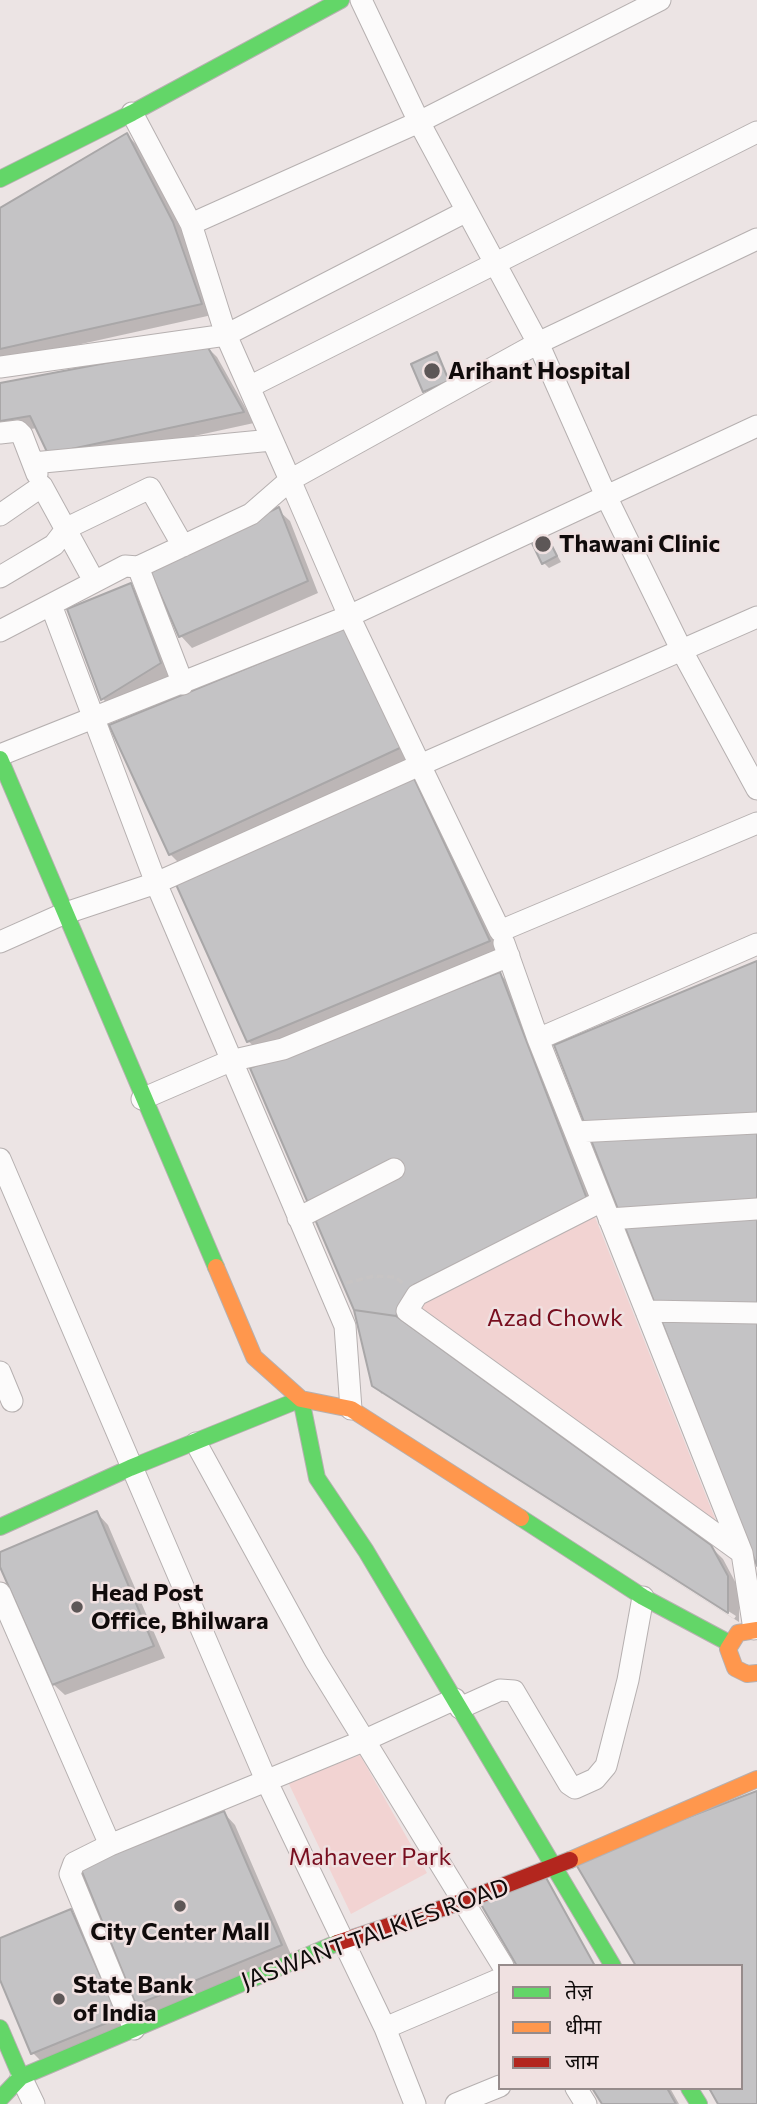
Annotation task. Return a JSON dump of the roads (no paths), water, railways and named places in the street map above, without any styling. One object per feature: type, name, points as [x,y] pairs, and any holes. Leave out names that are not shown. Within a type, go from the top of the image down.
[{"type":"street","points":[[0,180],[132,113],[341,0]]},
{"type":"street","points":[[361,0],[419,122],[538,343],[606,496],[682,651],[757,789]]},
{"type":"street","points":[[191,224],[419,122],[660,0]]},
{"type":"street","points":[[132,113],[191,224],[226,335],[349,616],[500,931],[538,1040],[742,1553],[756,1629],[739,1631],[729,1643],[728,1656],[735,1668],[756,1678]]},
{"type":"street","points":[[249,387],[496,264],[565,226],[757,132]]},
{"type":"street","points":[[0,367],[226,335],[467,211]]},
{"type":"street","points":[[0,631],[125,566],[138,567],[251,514],[290,480],[538,343],[757,239]]},
{"type":"street","points":[[729,1643],[643,1597],[351,1409],[301,1399],[254,1357],[63,914],[0,757],[349,616],[757,426]]},
{"type":"street","points":[[0,433],[18,431],[22,435],[42,486],[94,581]]},
{"type":"street","points":[[33,463],[272,440]]},
{"type":"street","points":[[0,516],[42,486]]},
{"type":"street","points":[[0,577],[54,545],[67,528],[150,488],[183,546]]},
{"type":"street","points":[[138,567],[183,684]]},
{"type":"street","points":[[51,605],[156,883],[345,1326],[351,1409]]},
{"type":"street","points":[[0,942],[63,914],[156,883],[757,617]]},
{"type":"street","points":[[500,931],[757,823]]},
{"type":"street","points":[[538,1040],[757,944]]},
{"type":"street","points":[[142,1099],[230,1061],[283,1049],[509,956]]},
{"type":"street","points":[[575,1132],[757,1123]]},
{"type":"street","points":[[0,1158],[265,1780],[385,2028],[415,2104]]},
{"type":"street","points":[[298,1218],[394,1169]]},
{"type":"street","points":[[742,1553],[407,1311],[417,1296],[606,1210],[757,1209]]},
{"type":"street","points":[[646,1311],[757,1313]]},
{"type":"street","points":[[0,1371],[12,1401]]},
{"type":"street","points":[[0,1527],[130,1468],[301,1399]]},
{"type":"street","points":[[301,1399],[317,1478],[366,1551],[612,1964]]},
{"type":"street","points":[[196,1443],[363,1741],[502,1964]]},
{"type":"street","points":[[0,1593],[110,1845]]},
{"type":"street","points":[[134,2029],[70,1874],[74,1863],[110,1845],[265,1780],[457,1703],[500,1690],[514,1691],[569,1784],[575,1788],[583,1787],[607,1766],[628,1680],[643,1597]]},
{"type":"street","name":"JASWANT TALKIES ROAD","points":[[0,2099],[21,2077],[134,2029],[342,1942],[464,1902],[556,1867],[757,1779]]},
{"type":"street","points":[[385,2028],[498,1980]]},
{"type":"street","points":[[0,2028],[34,2104]]},
{"type":"street","points":[[456,2104],[492,2094]]},
{"type":"place","name":"Arihant Hospital","points":[[432,371]]},
{"type":"place","name":"Thawani Clinic","points":[[543,544]]},
{"type":"place","name":"Head Post Office, Bhilwara","points":[[77,1607]]},
{"type":"place","name":"City Center Mall","points":[[180,1906]]},
{"type":"place","name":"State Bank of India","points":[[59,1999]]},
{"type":"park label","name":"Azad Chowk","points":[[555,1318]]},
{"type":"park label","name":"Mahaveer Park","points":[[370,1857]]}]
